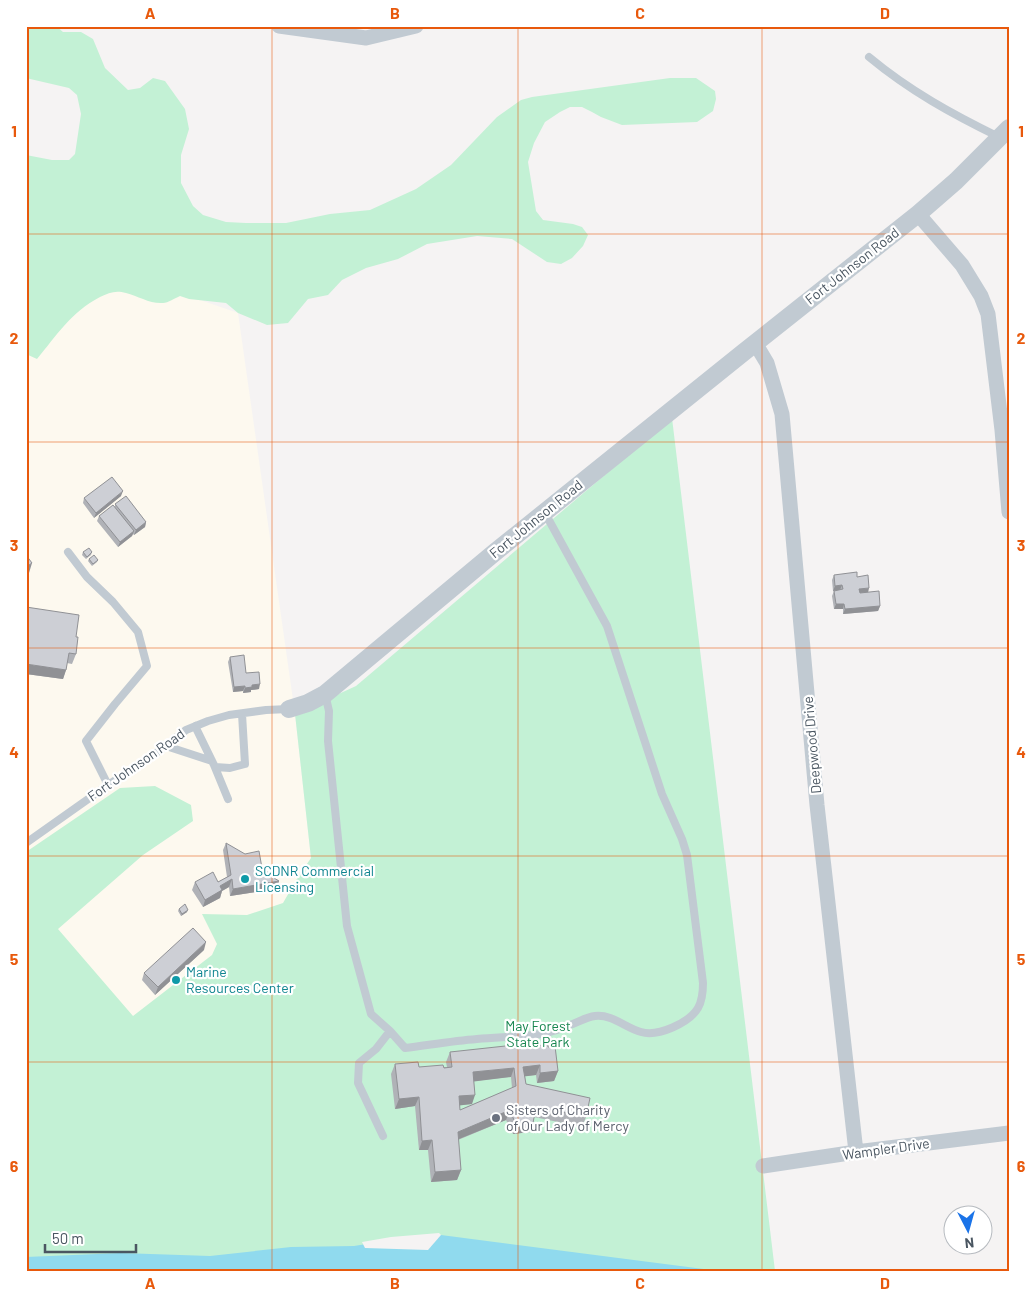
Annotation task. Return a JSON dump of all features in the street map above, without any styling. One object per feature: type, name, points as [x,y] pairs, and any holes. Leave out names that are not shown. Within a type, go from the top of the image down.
[{"type":"street","points":[[279,26],[366,38],[416,26]]},
{"type":"street","name":"Fort Johnson Road","points":[[289,709],[308,703],[325,694],[544,512],[918,214],[956,181],[1004,133]]},
{"type":"street","points":[[918,214],[962,265],[981,296],[988,314],[1002,430],[1009,512]]},
{"type":"street","name":"Deepwood Drive","points":[[754,343],[767,363],[782,414],[817,805],[856,1152]]},
{"type":"street","name":"Wampler Drive","points":[[763,1166],[1009,1132]]},
{"type":"lane","points":[[869,58],[916,92],[945,110],[1004,133]]},
{"type":"lane","points":[[325,694],[329,711],[328,741],[347,926],[371,1014],[405,1048],[475,1039],[542,1034],[595,1016],[604,1016],[641,1032],[658,1032],[680,1024],[694,1014],[701,1001],[703,991],[702,969],[690,874],[682,838],[662,794],[607,626],[544,512]]},
{"type":"lane","points":[[68,552],[87,577],[113,602],[138,632],[147,666],[86,741],[108,784]]},
{"type":"lane","name":"Fort Johnson Road","points":[[26,842],[166,746],[186,730],[208,720],[229,715],[289,709]]},
{"type":"lane","points":[[166,746],[213,764],[230,768],[245,764],[242,714]]},
{"type":"lane","points":[[195,726],[228,799]]},
{"type":"lane","points":[[383,1136],[358,1083],[358,1073],[359,1063],[376,1049],[390,1031]]},
{"type":"shaded area","name":"Marine Resources Center","points":[[26,240],[238,313],[295,714],[354,1246],[26,1257]]},
{"type":"green space","points":[[26,26],[56,26],[63,32],[81,32],[93,39],[105,68],[128,90],[140,88],[153,78],[165,81],[185,109],[189,129],[181,155],[181,183],[193,206],[203,215],[226,222],[286,223],[330,214],[370,210],[416,189],[451,165],[497,117],[521,100],[532,97],[670,78],[696,78],[715,91],[716,99],[713,111],[697,122],[622,125],[582,107],[570,107],[545,122],[534,143],[528,162],[536,211],[543,220],[582,227],[588,235],[583,246],[572,258],[561,264],[547,262],[512,239],[477,236],[427,244],[398,259],[366,268],[342,280],[328,295],[308,299],[288,323],[267,325],[238,313],[226,303],[189,299],[180,296],[167,302],[158,303],[126,293],[112,292],[90,303],[73,317],[37,359],[26,354],[26,155],[52,160],[69,160],[75,154],[81,114],[77,95],[69,88],[26,78]]},
{"type":"green space","name":"May Forest State Park","points":[[672,418],[775,1271],[26,1271],[26,852],[120,788],[155,786],[191,805],[193,821],[143,855],[58,929],[133,1016],[212,955],[217,944],[202,914],[247,915],[283,903],[311,858],[295,714],[356,686]]},
{"type":"water","points":[[441,1235],[719,1271],[26,1271],[26,1257],[121,1253],[210,1256],[291,1247],[354,1246]]},
{"type":"pier","points":[[439,1233],[441,1235],[428,1250],[365,1248],[362,1242],[391,1237]]},
{"type":"building","points":[[112,477],[123,491],[96,513],[84,498]]},
{"type":"building","points":[[126,496],[146,522],[136,530],[115,504]]},
{"type":"building","points":[[113,505],[134,531],[120,542],[99,516]]},
{"type":"building","points":[[89,548],[92,552],[87,557],[83,552]]},
{"type":"building","points":[[26,555],[32,563],[26,567]]},
{"type":"building","points":[[94,555],[98,560],[93,564],[89,559]]},
{"type":"building","points":[[857,572],[857,577],[868,575],[869,588],[859,589],[860,593],[879,591],[880,606],[845,609],[844,604],[836,604],[834,591],[843,589],[842,585],[835,586],[834,575]]},
{"type":"building","points":[[26,607],[79,615],[76,654],[69,653],[66,670],[26,664]]},
{"type":"building","points":[[244,655],[246,673],[259,672],[260,684],[245,688],[245,686],[234,687],[230,657]]},
{"type":"building","name":"SCDNR Commercial Licensing","points":[[226,843],[245,854],[259,851],[262,868],[267,872],[273,871],[274,878],[279,881],[233,889],[232,879],[220,886],[222,890],[205,900],[195,882],[213,872],[218,882],[231,875]]},
{"type":"building","points":[[185,904],[188,910],[182,914],[179,909]]},
{"type":"building","points":[[193,928],[206,942],[158,987],[144,973]]},
{"type":"building","name":"Sisters of Charity of Our Lady of Mercy","points":[[524,1044],[524,1047],[555,1046],[558,1071],[540,1073],[540,1065],[523,1067],[526,1084],[590,1098],[586,1117],[536,1107],[533,1123],[516,1125],[510,1110],[458,1132],[461,1170],[435,1172],[432,1140],[422,1141],[419,1097],[399,1099],[395,1064],[418,1062],[419,1067],[443,1065],[444,1068],[452,1067],[450,1052]],"holes":[[[514,1068],[516,1086],[460,1110],[459,1096],[475,1095],[473,1072]]]},
{"type":"place","name":"SCDNR Commercial Licensing","points":[[245,879]]},
{"type":"place","name":"Marine Resources Center","points":[[176,980]]},
{"type":"place","name":"Sisters of Charity of Our Lady of Mercy","points":[[496,1118]]}]
